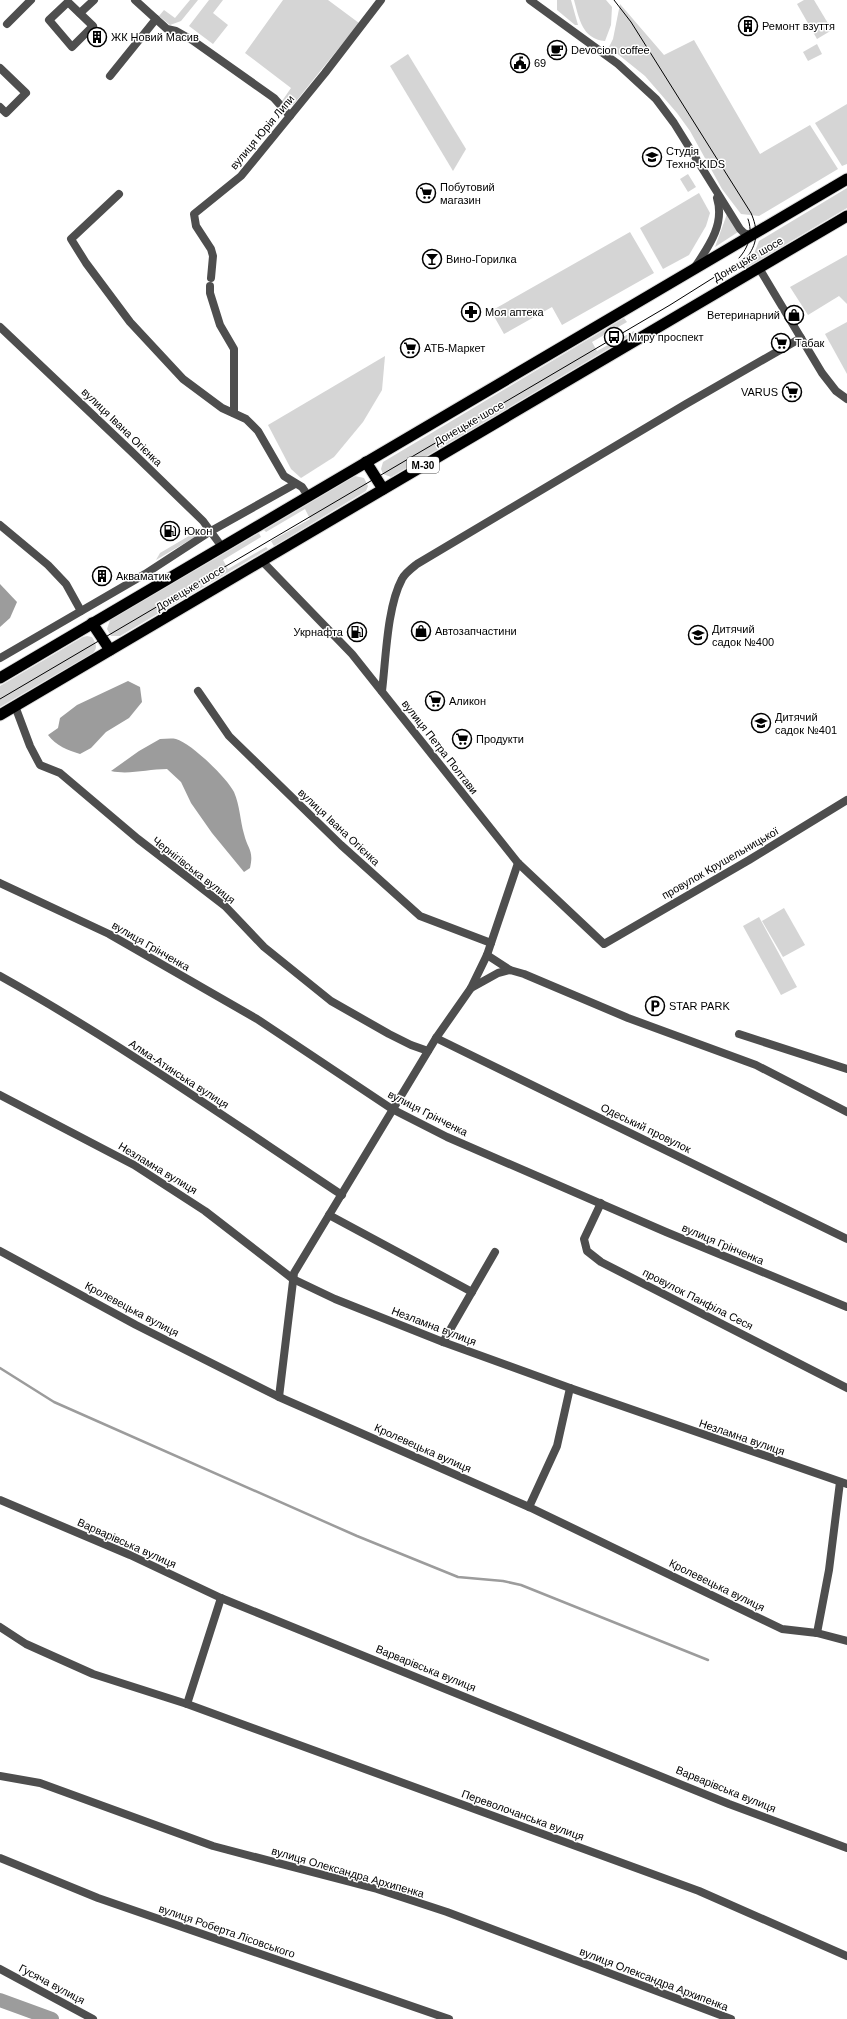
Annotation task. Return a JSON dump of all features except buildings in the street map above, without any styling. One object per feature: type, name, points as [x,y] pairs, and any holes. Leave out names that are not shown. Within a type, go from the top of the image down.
[{"type":"highway","name":"Донецьке шосе","points":[[0,678],[750,234],[847,179]]},
{"type":"highway","name":"Донецьке шосе","points":[[0,715],[847,216]]},
{"type":"highway","points":[[366,462],[383,489]]},
{"type":"highway","points":[[92,623],[110,650]]},
{"type":"street","points":[[7,24],[31,0]]},
{"type":"street","points":[[80,13],[94,0]]},
{"type":"street","points":[[135,0],[167,28],[192,40],[274,98],[290,116]]},
{"type":"street","name":"вулиця Юрія Липи","points":[[234,413],[234,349],[220,325],[210,293],[211,249],[196,226],[194,214],[241,176],[381,0]]},
{"type":"street","points":[[530,0],[618,64],[656,99],[674,122],[714,190],[740,229],[744,233],[750,234]]},
{"type":"street","points":[[68,2],[80,13],[93,26],[72,47],[49,20],[68,2]]},
{"type":"street","points":[[110,76],[156,19]]},
{"type":"street","points":[[0,68],[26,93],[6,113],[0,108]]},
{"type":"street","points":[[695,267],[719,225],[720,211],[714,190]]},
{"type":"street","points":[[119,194],[71,239],[86,264],[130,322],[174,370],[204,395],[246,419],[258,431],[284,476],[302,487],[308,496]]},
{"type":"street","points":[[759,268],[831,385],[847,399]]},
{"type":"street","name":"вулиця Івана Огієнка","points":[[0,327],[87,408],[211,531],[222,547]]},
{"type":"street","points":[[382,691],[389,632],[396,593],[403,577],[417,564],[686,404],[801,338]]},
{"type":"street","points":[[0,658],[144,574],[211,531],[295,484]]},
{"type":"street","points":[[0,525],[48,565],[66,584],[81,611]]},
{"type":"street","name":"вулиця Петра Полтави","points":[[262,561],[352,654],[518,863],[604,944]]},
{"type":"street","name":"вулиця Івана Огієнка","points":[[198,691],[229,736],[341,845],[420,916],[491,943]]},
{"type":"street","name":"Чернігівська вулиця","points":[[15,706],[30,746],[40,765],[60,773],[143,844],[225,906],[264,946],[330,1001],[411,1045],[428,1050]]},
{"type":"street","name":"провулок Крушельницької","points":[[604,944],[749,860],[847,800]]},
{"type":"street","points":[[279,1397],[293,1278],[428,1050],[471,988],[487,955],[518,863]]},
{"type":"street","name":"вулиця Грінченка","points":[[0,883],[109,934],[244,1011],[392,1109],[447,1137],[847,1307]]},
{"type":"street","points":[[487,955],[510,970],[524,974],[628,1018],[756,1065],[847,1112]]},
{"type":"street","points":[[471,988],[498,973],[510,970]]},
{"type":"street","name":"Алма-Атинська вулиця","points":[[0,976],[146,1064],[342,1195]]},
{"type":"street","points":[[739,1034],[847,1069]]},
{"type":"street","name":"Одеський провулок","points":[[436,1038],[847,1239]]},
{"type":"street","name":"Незламна вулиця","points":[[0,1094],[134,1165],[172,1188],[205,1211],[293,1278],[334,1299],[443,1342],[570,1388],[844,1483],[817,1633]]},
{"type":"street","name":"провулок Панфіла Сеся","points":[[601,1203],[584,1239],[587,1251],[601,1262],[847,1388]]},
{"type":"street","points":[[329,1215],[472,1292]]},
{"type":"street","name":"Кролевецька вулиця","points":[[0,1251],[136,1325],[279,1397],[529,1507],[782,1629],[817,1633],[847,1641]]},
{"type":"street","points":[[443,1342],[495,1252]]},
{"type":"street","points":[[529,1507],[557,1446],[570,1388]]},
{"type":"street","name":"Варварівська вулиця","points":[[0,1500],[130,1555],[221,1598],[729,1804],[847,1848]]},
{"type":"street","points":[[188,1704],[221,1598]]},
{"type":"street","name":"Переволочанська вулиця","points":[[0,1627],[26,1644],[93,1674],[188,1704],[699,1891],[847,1956]]},
{"type":"street","name":"вулиця Олександра Архипенка","points":[[0,1776],[40,1783],[213,1846],[378,1889],[440,1910],[730,2019]]},
{"type":"street","name":"вулиця Роберта Лісовського","points":[[0,1858],[98,1898],[449,2019]]},
{"type":"street","name":"Гусяча вулиця","points":[[0,1969],[93,2019]]},
{"type":"shaded area","points":[[190,0],[198,0],[181,21],[170,25],[159,16],[164,10],[175,18]]},
{"type":"shaded area","points":[[209,0],[223,0],[213,13],[228,25],[213,44],[189,26]]},
{"type":"shaded area","points":[[283,0],[328,0],[359,23],[293,105],[282,101],[291,88],[245,53]]},
{"type":"shaded area","points":[[557,0],[571,0],[578,25],[575,25],[557,10]]},
{"type":"shaded area","points":[[574,0],[606,0],[612,7],[611,25],[605,41],[597,39],[586,32],[580,20]]},
{"type":"shaded area","points":[[804,0],[814,0],[832,30],[817,39],[797,4]]},
{"type":"shaded area","points":[[620,4],[664,55],[694,40],[760,154],[810,125],[838,169],[759,216],[741,214],[722,189],[690,131],[677,113],[645,76],[609,47],[613,39]]},
{"type":"shaded area","points":[[817,44],[822,54],[808,61],[803,52]]},
{"type":"shaded area","points":[[408,54],[466,149],[453,171],[390,66]]},
{"type":"shaded area","points":[[847,104],[847,164],[842,166],[815,123]]},
{"type":"shaded area","points":[[688,174],[696,187],[688,192],[680,179]]},
{"type":"shaded area","points":[[847,188],[847,208],[744,269],[742,266],[753,256],[759,241]]},
{"type":"shaded area","points":[[699,193],[710,213],[706,226],[689,255],[663,269],[640,228]]},
{"type":"shaded area","points":[[727,214],[738,232],[715,247]]},
{"type":"shaded area","points":[[630,232],[654,273],[562,325],[552,307],[504,334],[491,311]]},
{"type":"shaded area","points":[[847,255],[847,304],[839,296],[808,315],[790,287]]},
{"type":"shaded area","points":[[624,318],[627,322],[592,342],[597,351],[634,331],[635,333],[391,477],[383,474],[381,469],[383,462]]},
{"type":"shaded area","points":[[847,322],[847,374],[825,334]]},
{"type":"shaded area","points":[[385,356],[382,390],[363,422],[334,457],[301,478],[291,469],[268,425]]},
{"type":"shaded area","points":[[355,476],[364,478],[368,486],[366,491],[274,546],[271,541],[310,519],[305,509],[266,532],[264,530]]},
{"type":"shaded area","points":[[194,533],[197,535],[195,537],[156,560],[160,553]]},
{"type":"shaded area","points":[[259,533],[261,537],[223,560],[228,569],[266,547],[268,549],[120,636],[111,636],[107,629],[110,620]]},
{"type":"shaded area","points":[[0,584],[17,602],[10,618],[0,627]]},
{"type":"shaded area","points":[[87,636],[92,637],[95,643],[96,649],[93,653],[0,707],[0,686]]},
{"type":"shaded area","points":[[128,681],[140,687],[142,702],[129,718],[106,732],[91,748],[80,754],[58,745],[48,735],[58,728],[60,718],[77,705]]},
{"type":"shaded area","points":[[160,739],[176,739],[190,747],[217,770],[234,792],[238,802],[244,834],[251,854],[250,868],[244,872],[212,833],[191,803],[181,782],[167,769],[132,772],[111,771],[139,751]]},
{"type":"shaded area","points":[[784,908],[805,945],[783,957],[762,921]]},
{"type":"shaded area","points":[[759,917],[797,987],[781,995],[743,926]]},
{"type":"waterway","points":[[0,1368],[54,1402],[357,1536],[458,1577],[503,1581],[521,1585],[708,1660]]},
{"type":"waterway","points":[[0,2000],[52,2019]]},
{"type":"tram line","points":[[0,699],[670,305],[748,256],[754,246],[756,235],[755,224],[751,213],[631,22],[614,0]]},
{"type":"tram line","points":[[739,258],[748,245],[750,235],[748,219]]},
{"type":"place","name":"Ремонт взуття","points":[[748,26]]},
{"type":"place","name":"ЖК Новий Масив","points":[[97,37]]},
{"type":"place","name":"Devocion coffee","points":[[557,50]]},
{"type":"place","name":"69","points":[[520,63]]},
{"type":"place","name":"Студія Техно-KIDS","points":[[652,157]]},
{"type":"place","name":"Побутовий магазин","points":[[426,193]]},
{"type":"place","name":"Вино-Горилка","points":[[432,259]]},
{"type":"place","name":"Моя аптека","points":[[471,312]]},
{"type":"place","name":"Ветеринарний","points":[[794,315]]},
{"type":"place","name":"Миру проспект","points":[[614,337]]},
{"type":"place","name":"Табак","points":[[781,343]]},
{"type":"place","name":"АТБ-Маркет","points":[[410,348]]},
{"type":"place","name":"VARUS","points":[[792,392]]},
{"type":"place","name":"Юкон","points":[[170,531]]},
{"type":"place","name":"Акваматик","points":[[102,576]]},
{"type":"place","name":"Автозапчастини","points":[[421,631]]},
{"type":"place","name":"Укрнафта","points":[[357,632]]},
{"type":"place","name":"Дитячий садок №400","points":[[698,635]]},
{"type":"place","name":"Аликон","points":[[435,701]]},
{"type":"place","name":"Дитячий садок №401","points":[[761,723]]},
{"type":"place","name":"Продукти","points":[[462,739]]},
{"type":"place","name":"STAR PARK","points":[[655,1006]]}]
